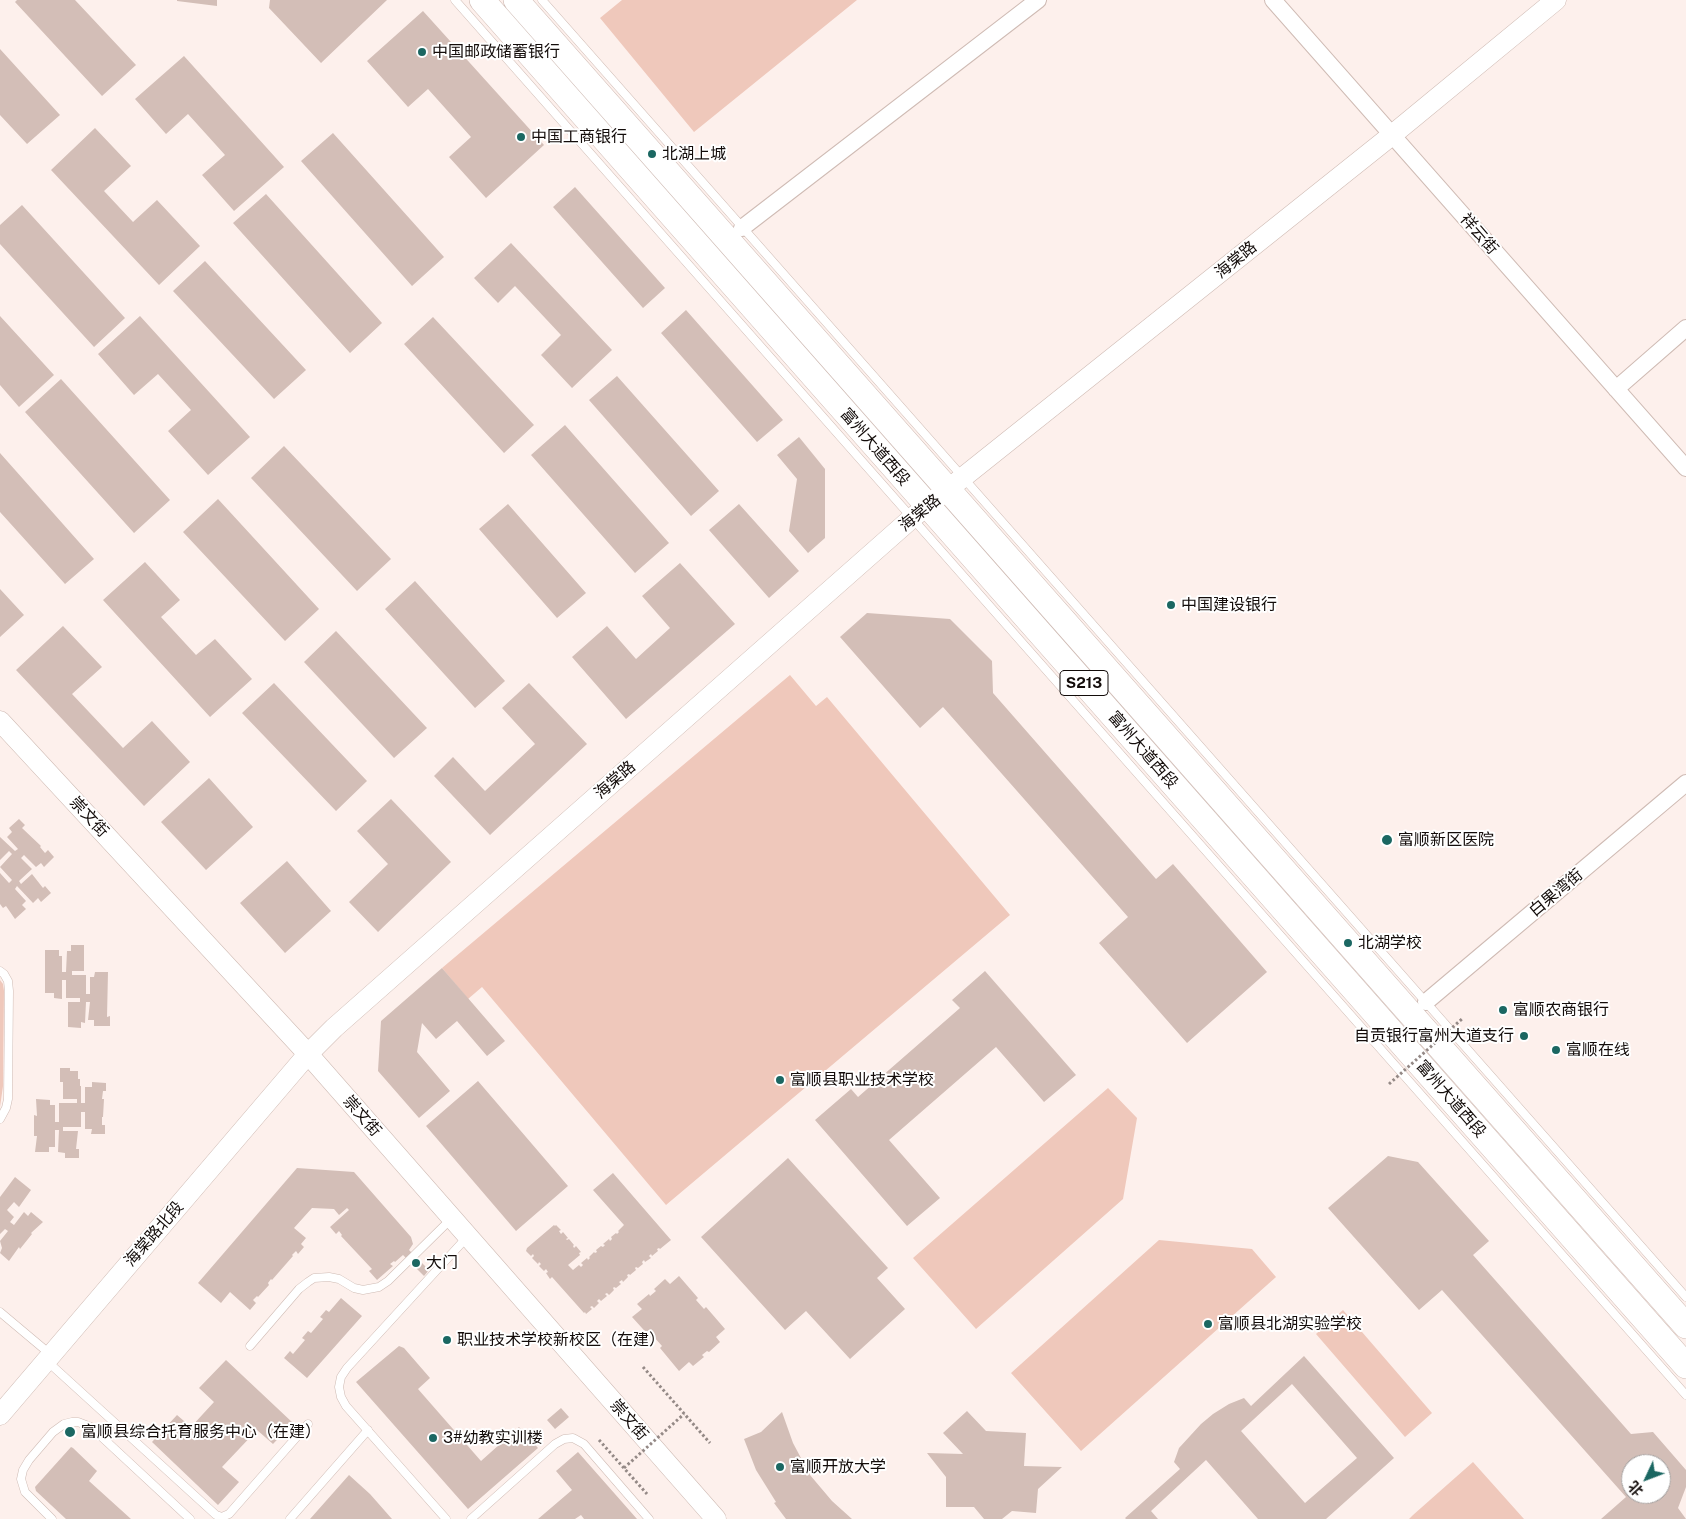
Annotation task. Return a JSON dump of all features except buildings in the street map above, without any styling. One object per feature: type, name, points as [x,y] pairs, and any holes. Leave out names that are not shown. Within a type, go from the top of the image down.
[{"type":"main road","name":"富州大道西段","points":[[482,0],[919,512],[1686,1366]]},
{"type":"main road","name":"富州大道西段","points":[[516,0],[955,484],[1686,1326]]},
{"type":"street","points":[[742,228],[1038,0]]},
{"type":"street","name":"祥云街","points":[[1272,0],[1686,468]]},
{"type":"street","name":"海棠路","points":[[308,1054],[334,1028],[919,512],[1392,135],[1556,0]]},
{"type":"street","points":[[1616,389],[1686,328]]},
{"type":"street","name":"崇文街","points":[[0,721],[308,1054],[716,1519]]},
{"type":"street","name":"白果湾街","points":[[1426,1002],[1686,783]]},
{"type":"street","name":"海棠路北段","points":[[0,1415],[308,1054]]},
{"type":"lane","points":[[455,0],[919,512],[1686,1395]]},
{"type":"lane","points":[[542,0],[742,228],[955,484],[1426,1002],[1686,1297]]},
{"type":"lane","points":[[0,971],[8,982],[9,991],[8,1099],[0,1119]]},
{"type":"lane","points":[[250,1346],[299,1290],[314,1278],[329,1276],[339,1279],[354,1288],[363,1290],[379,1287],[388,1281],[452,1218]]},
{"type":"lane","points":[[446,1519],[341,1397],[339,1387],[341,1377],[347,1368],[468,1236]]},
{"type":"lane","points":[[0,1312],[216,1515],[222,1517],[229,1514],[308,1424]]},
{"type":"lane","points":[[52,1519],[31,1500],[26,1492],[22,1479],[23,1470],[53,1432],[64,1424],[72,1422],[78,1422],[91,1427],[190,1519]]},
{"type":"lane","points":[[290,1519],[368,1430]]},
{"type":"lane","points":[[471,1519],[555,1444],[564,1439],[573,1438],[584,1444],[649,1519]]},
{"type":"path","points":[[1389,1084],[1464,1018]]},
{"type":"path","points":[[643,1367],[710,1443]]},
{"type":"path","points":[[624,1468],[684,1414]]},
{"type":"path","points":[[599,1440],[647,1494]]},
{"type":"shaded area","points":[[622,0],[857,0],[694,132],[600,18]]},
{"type":"shaded area","points":[[790,675],[816,706],[827,697],[1010,915],[666,1205],[482,987],[468,999],[442,968]]},
{"type":"shaded area","points":[[0,980],[4,991],[3,1086],[0,1107]]},
{"type":"shaded area","points":[[1108,1088],[1137,1118],[1123,1199],[976,1329],[913,1258]]},
{"type":"shaded area","points":[[1159,1240],[1252,1249],[1276,1277],[1081,1451],[1011,1373]]},
{"type":"shaded area","points":[[1343,1310],[1432,1413],[1405,1437],[1316,1334]]},
{"type":"shaded area","points":[[1473,1462],[1524,1519],[1409,1519],[1413,1515]]},
{"type":"place","name":"中国邮政储蓄银行","points":[[422,52]]},
{"type":"place","name":"中国工商银行","points":[[521,137]]},
{"type":"place","name":"北湖上城","points":[[652,154]]},
{"type":"place","name":"中国建设银行","points":[[1171,605]]},
{"type":"place","name":"富顺新区医院","points":[[1387,840]]},
{"type":"place","name":"北湖学校","points":[[1348,943]]},
{"type":"place","name":"富顺农商银行","points":[[1503,1010]]},
{"type":"place","name":"自贡银行富州大道支行","points":[[1524,1036]]},
{"type":"place","name":"富顺在线","points":[[1556,1050]]},
{"type":"place","name":"富顺县职业技术学校","points":[[780,1080]]},
{"type":"place","name":"大门","points":[[416,1263]]},
{"type":"place","name":"富顺县北湖实验学校","points":[[1208,1324]]},
{"type":"place","name":"职业技术学校新校区（在建）","points":[[447,1340]]},
{"type":"place","name":"富顺县综合托育服务中心（在建）","points":[[70,1432]]},
{"type":"place","name":"3#幼教实训楼","points":[[433,1438]]},
{"type":"place","name":"富顺开放大学","points":[[780,1467]]}]
